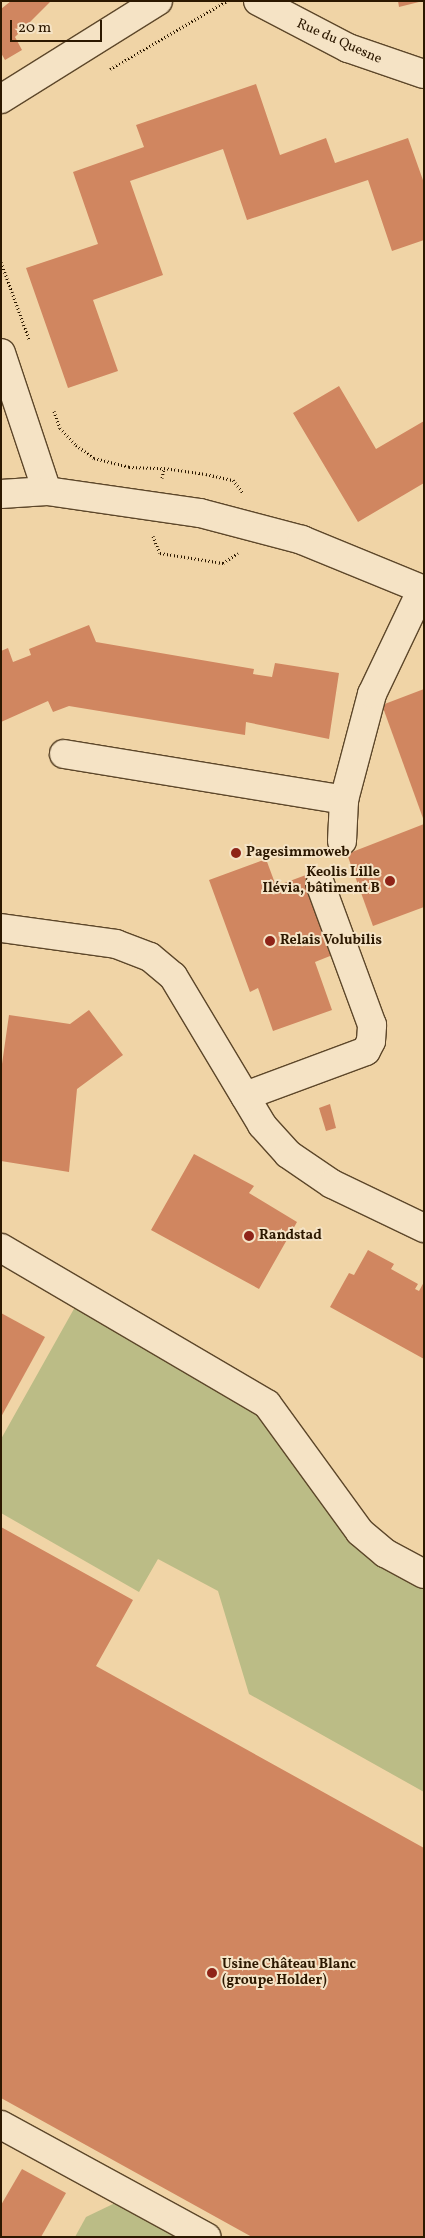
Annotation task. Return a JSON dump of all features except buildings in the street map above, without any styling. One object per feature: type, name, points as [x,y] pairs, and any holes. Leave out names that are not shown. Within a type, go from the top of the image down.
[{"type":"street","points":[[1,99],[158,1]]},
{"type":"street","name":"Rue du Quesne","points":[[258,1],[348,48],[424,74]]},
{"type":"street","points":[[1,353],[48,491]]},
{"type":"street","points":[[1,494],[48,491],[200,514],[278,533],[342,555],[423,590],[372,694],[344,800],[342,841]]},
{"type":"street","points":[[64,754],[344,800]]},
{"type":"street","points":[[245,1096],[366,1051],[371,1041],[372,1025],[320,884]]},
{"type":"street","points":[[1,928],[116,944],[150,957],[173,976],[272,1138],[304,1167],[424,1228]]},
{"type":"street","points":[[1,1248],[267,1404],[360,1532],[385,1553],[424,1574]]},
{"type":"street","points":[[1,2125],[206,2237]]},
{"type":"path","points":[[101,74],[227,1]]},
{"type":"path","points":[[1,262],[31,345]]},
{"type":"path","points":[[54,409],[60,428],[76,445],[94,458],[129,466],[164,468]]},
{"type":"green space","points":[[75,1307],[254,1406],[424,1585],[424,1792],[249,1694],[218,1591],[158,1559],[139,1592],[1,1513],[1,1439]]},
{"type":"green space","points":[[113,2204],[132,2207],[190,2237],[75,2237],[86,2217]]},
{"type":"place","name":"Pagesimmoweb","points":[[236,853]]},
{"type":"place","name":"Keolis Lille Ilévia, bâtiment B","points":[[390,881]]},
{"type":"place","name":"Relais Volubilis","points":[[270,941]]},
{"type":"place","name":"Randstad","points":[[249,1236]]},
{"type":"place","name":"Usine Château Blanc (groupe Holder)","points":[[212,1973]]}]
